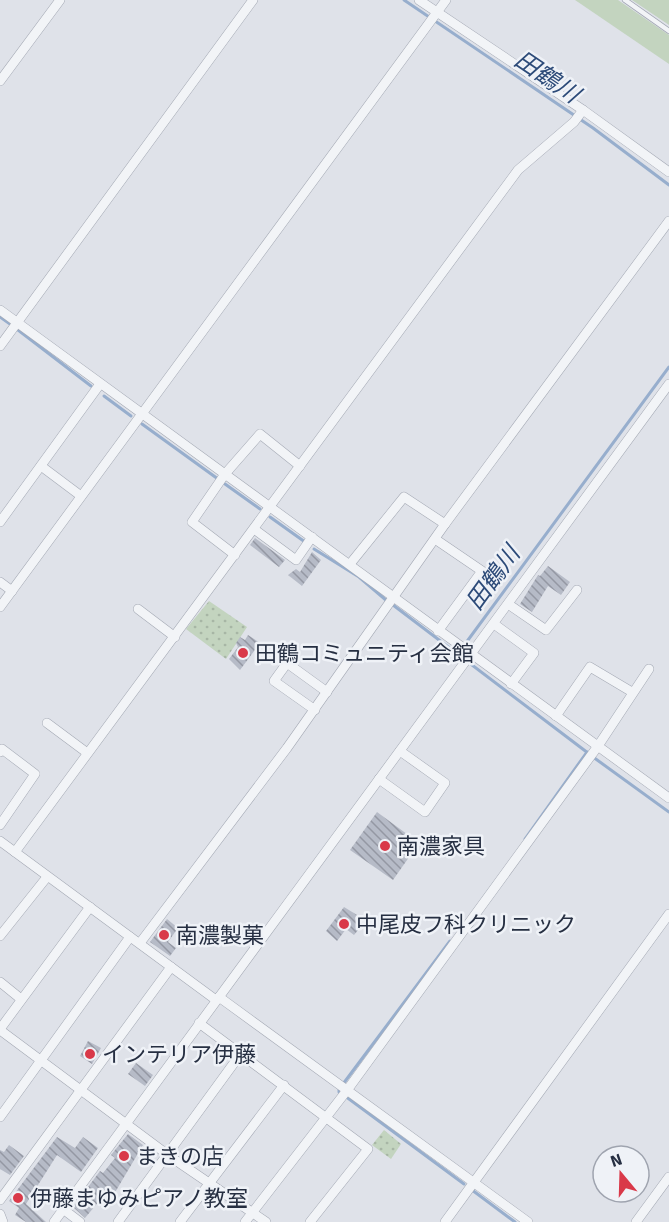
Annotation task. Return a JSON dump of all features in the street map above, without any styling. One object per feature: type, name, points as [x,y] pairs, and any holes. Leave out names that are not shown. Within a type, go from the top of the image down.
[{"type":"street","points":[[0,81],[60,0]]},
{"type":"street","points":[[0,346],[253,0]]},
{"type":"street","points":[[418,0],[669,172]]},
{"type":"street","points":[[0,607],[446,0]]},
{"type":"street","points":[[15,852],[86,752],[175,637],[518,170],[574,122],[582,111]]},
{"type":"street","points":[[140,943],[315,710],[445,524],[669,221]]},
{"type":"street","points":[[0,310],[350,564],[456,644],[468,657],[511,684],[669,798]]},
{"type":"street","points":[[0,522],[100,384]]},
{"type":"street","points":[[54,1222],[669,384]]},
{"type":"street","points":[[235,555],[192,522],[225,474],[260,434],[300,466]]},
{"type":"street","points":[[41,466],[81,496]]},
{"type":"street","points":[[350,564],[404,497],[445,524]]},
{"type":"street","points":[[254,530],[296,560],[312,537]]},
{"type":"street","points":[[435,539],[482,571],[438,631]]},
{"type":"street","points":[[0,582],[12,591]]},
{"type":"street","points":[[508,604],[546,630],[577,590]]},
{"type":"street","points":[[138,609],[175,637]]},
{"type":"street","points":[[494,624],[534,653],[511,684]]},
{"type":"street","points":[[315,710],[273,681],[287,663],[327,692]]},
{"type":"street","points":[[556,716],[590,667],[632,692]]},
{"type":"street","points":[[245,1222],[348,1089],[597,748],[649,669]]},
{"type":"street","points":[[47,723],[86,752]]},
{"type":"street","points":[[0,752],[2,749],[35,774],[0,825]]},
{"type":"street","points":[[379,779],[425,812],[445,783],[400,751]]},
{"type":"street","points":[[0,841],[171,967],[348,1089],[528,1222]]},
{"type":"street","points":[[0,936],[47,877]]},
{"type":"street","points":[[90,907],[0,1030],[168,1155],[266,1222]]},
{"type":"street","points":[[445,1222],[669,914]]},
{"type":"street","points":[[0,1117],[130,937]]},
{"type":"street","points":[[0,1200],[171,967]]},
{"type":"street","points":[[0,982],[21,999]]},
{"type":"street","points":[[199,1023],[242,1052],[368,1149],[310,1222]]},
{"type":"street","points":[[118,1222],[242,1052]]},
{"type":"street","points":[[180,1222],[284,1085]]},
{"type":"street","points":[[636,1222],[669,1177]]},
{"type":"street","points":[[63,1209],[80,1222]]},
{"type":"street","points":[[0,1214],[3,1222]]},
{"type":"lane","points":[[625,0],[669,31]]},
{"type":"green space","points":[[575,0],[618,0],[669,35],[669,64]]},
{"type":"green space","points":[[632,0],[669,0],[669,25]]},
{"type":"green space","points":[[209,601],[247,627],[226,659],[186,629]]},
{"type":"green space","points":[[384,1130],[401,1144],[391,1159],[372,1145]]},
{"type":"building","points":[[255,538],[285,560],[279,567],[250,545]]},
{"type":"building","points":[[312,552],[321,560],[302,586],[288,575],[296,569],[300,572]]},
{"type":"building","points":[[548,566],[570,582],[561,595],[548,586],[532,612],[520,604],[538,575],[540,576]]},
{"type":"building","name":"田鶴コミュニティ会館","points":[[248,635],[260,643],[240,670],[229,659],[238,647],[236,643],[240,637],[245,640]]},
{"type":"building","name":"南濃家具","points":[[377,812],[419,843],[393,880],[350,850]]},
{"type":"building","name":"中尾皮フ科クリニック","points":[[344,907],[357,915],[355,918],[359,929],[354,935],[346,929],[337,941],[326,931]]},
{"type":"building","name":"南濃製菓","points":[[167,919],[178,928],[168,942],[176,948],[170,956],[150,942]]},
{"type":"building","name":"インテリア伊藤","points":[[88,1041],[101,1048],[92,1064],[80,1056]]},
{"type":"building","points":[[136,1063],[153,1075],[145,1086],[128,1074]]},
{"type":"building","points":[[128,1134],[143,1145],[107,1206],[100,1200],[85,1218],[73,1207],[100,1171],[103,1173],[115,1158],[111,1155]]},
{"type":"building","points":[[57,1137],[75,1148],[83,1137],[98,1148],[81,1172],[57,1155],[26,1204],[46,1222],[26,1222],[15,1215],[19,1208],[9,1201]]},
{"type":"building","points":[[9,1145],[24,1156],[10,1175],[0,1169],[0,1150],[4,1152]]},
{"type":"waterway","name":"田鶴川","points":[[404,0],[593,128],[669,185]]},
{"type":"waterway","points":[[0,317],[10,324]]},
{"type":"waterway","points":[[18,330],[91,386]]},
{"type":"waterway","name":"田鶴川","points":[[457,655],[669,367]]},
{"type":"waterway","points":[[104,396],[131,416]]},
{"type":"waterway","points":[[142,424],[218,479]]},
{"type":"waterway","points":[[225,484],[260,509]]},
{"type":"waterway","points":[[270,517],[305,542]]},
{"type":"waterway","points":[[314,549],[359,577],[387,601]]},
{"type":"waterway","name":"田鶴川","points":[[393,605],[588,753]]},
{"type":"waterway","points":[[525,839],[587,752]]},
{"type":"waterway","name":"田鶴川","points":[[593,757],[669,812]]},
{"type":"waterway","points":[[343,1084],[450,941]]},
{"type":"waterway","points":[[345,1096],[464,1184]]},
{"type":"waterway","points":[[472,1190],[515,1222]]},
{"type":"place","name":"田鶴コミュニティ会館","points":[[243,653]]},
{"type":"place","name":"南濃家具","points":[[385,846]]},
{"type":"place","name":"中尾皮フ科クリニック","points":[[344,924]]},
{"type":"place","name":"南濃製菓","points":[[164,935]]},
{"type":"place","name":"インテリア伊藤","points":[[90,1054]]},
{"type":"place","name":"まきの店","points":[[124,1156]]},
{"type":"place","name":"伊藤まゆみピアノ教室","points":[[18,1198]]}]
